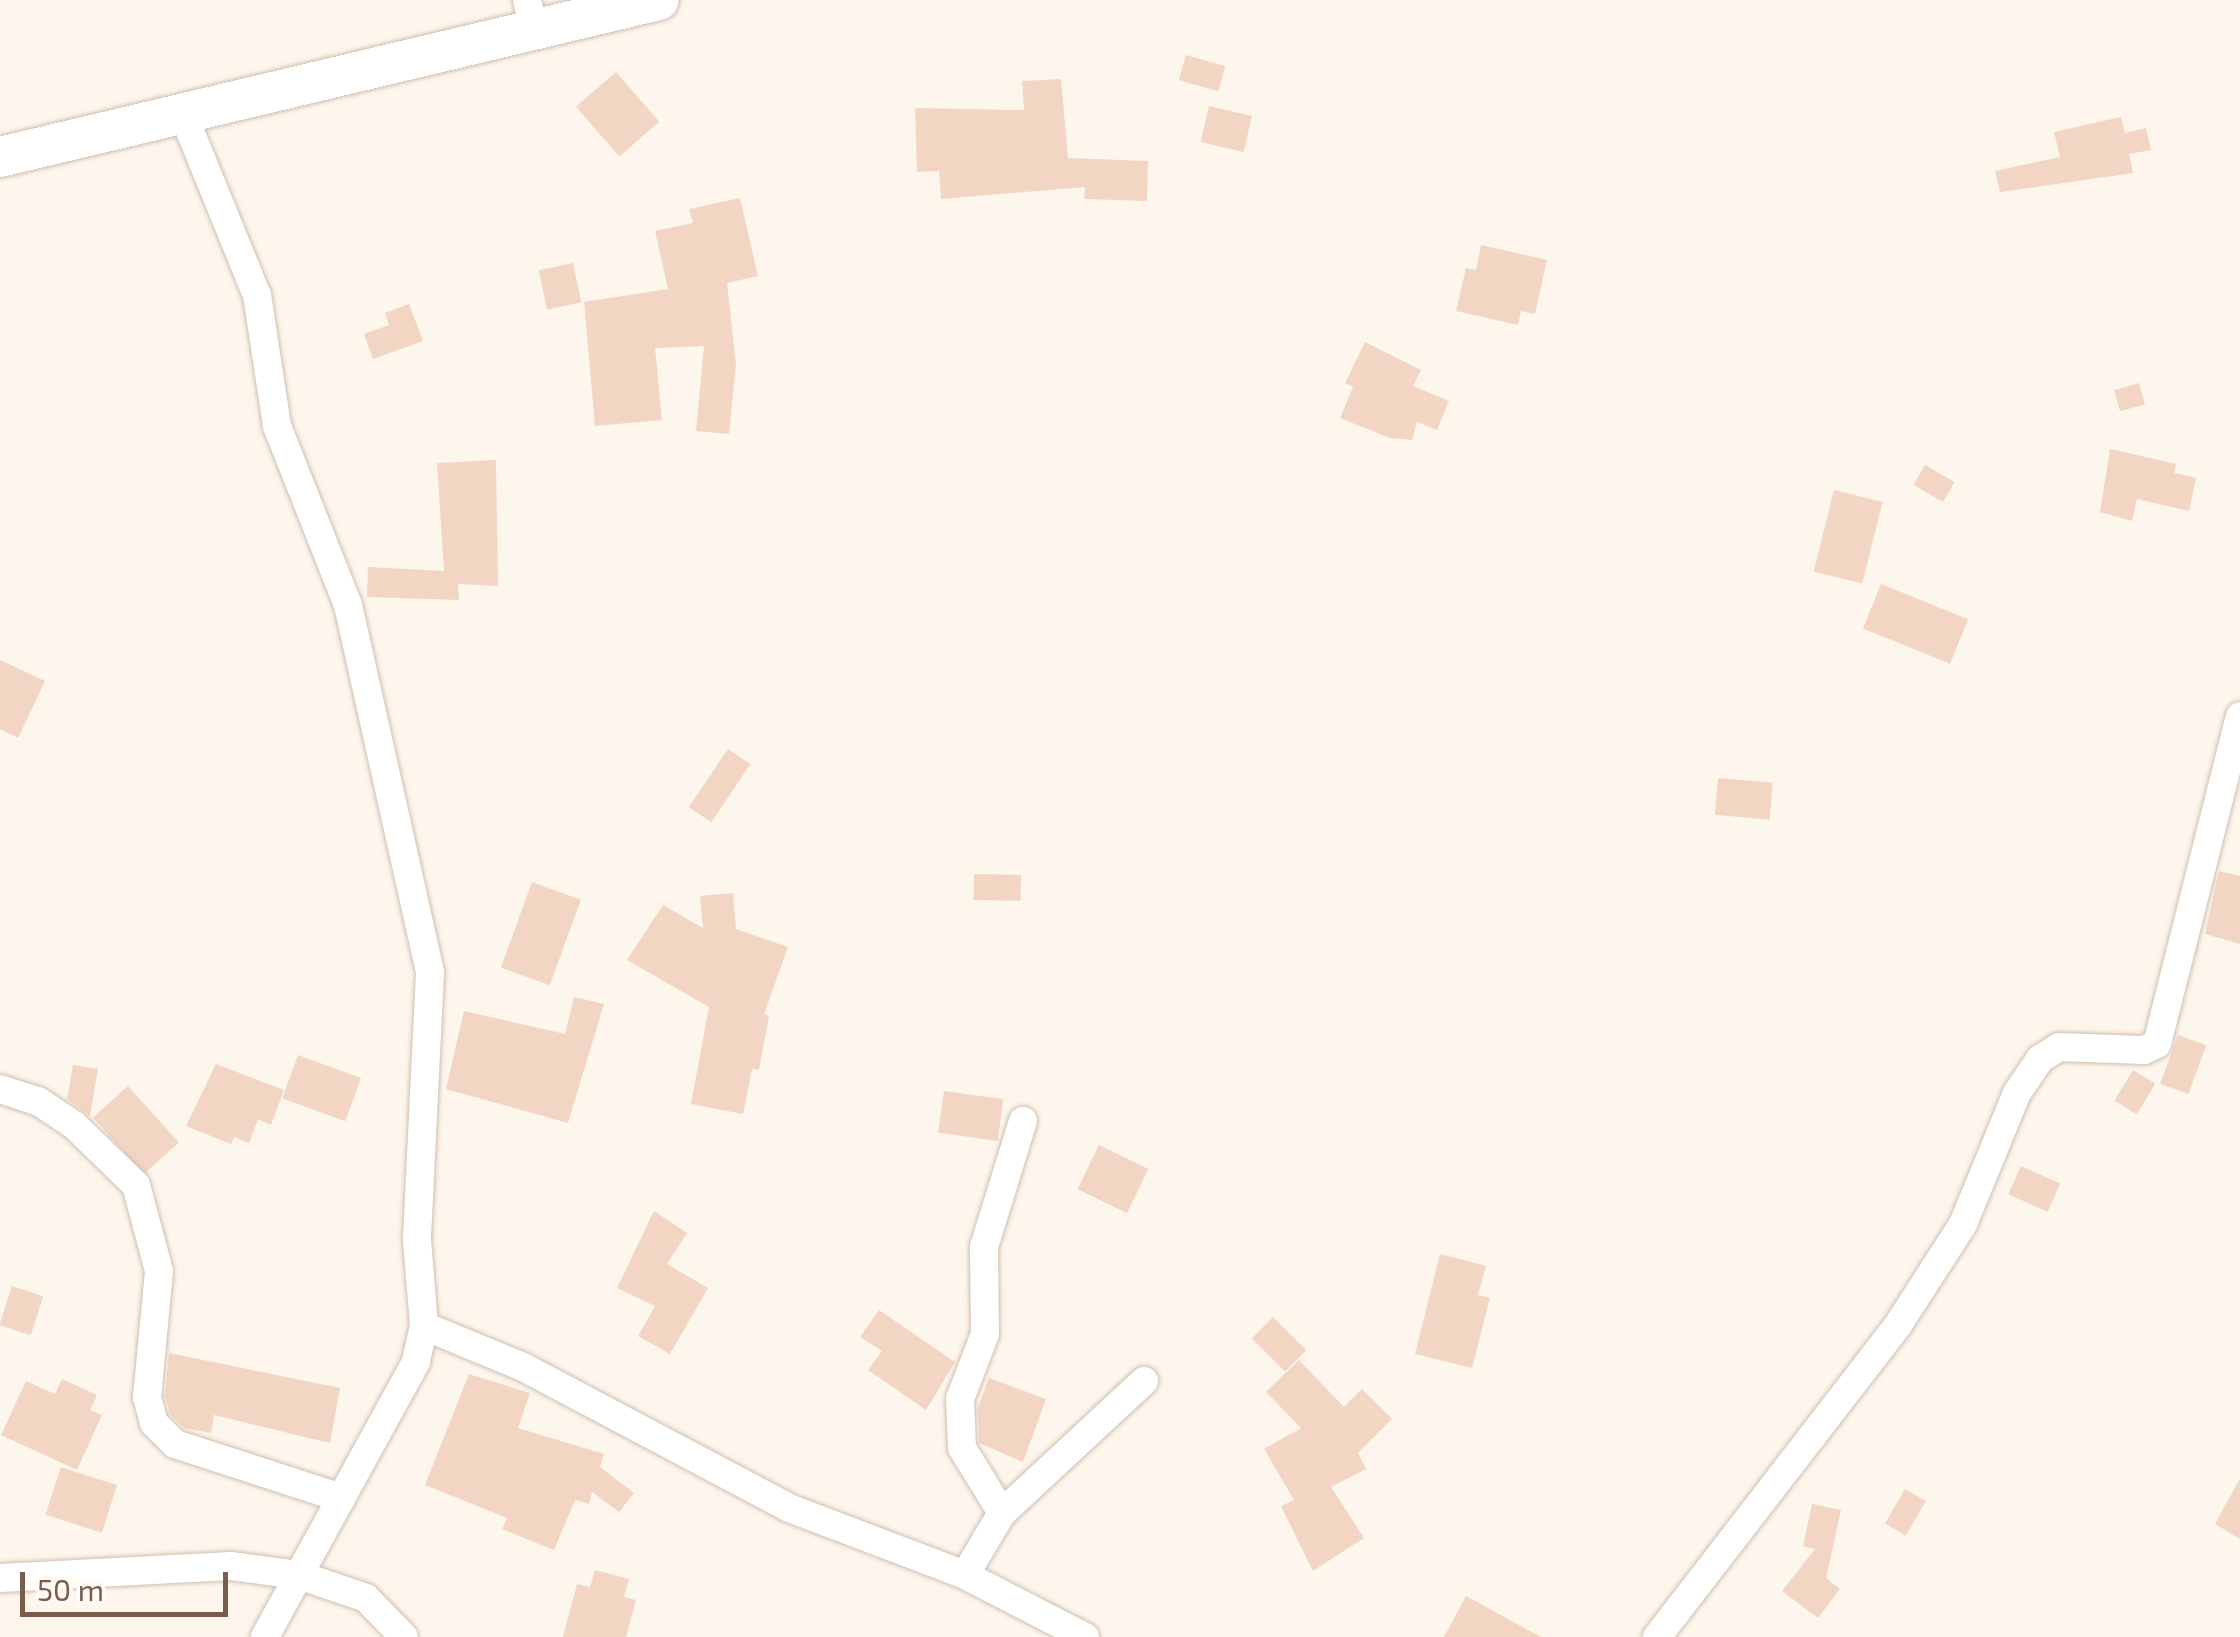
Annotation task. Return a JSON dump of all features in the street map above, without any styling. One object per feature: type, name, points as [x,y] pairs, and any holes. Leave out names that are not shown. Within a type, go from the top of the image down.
[{"type":"street","points":[[0,158],[183,114],[530,13],[660,0]]},
{"type":"street","points":[[183,114],[257,295],[277,426],[348,605],[430,972],[418,1156],[424,1326],[416,1362],[265,1637]]},
{"type":"street","points":[[1657,1637],[1898,1325],[1963,1224],[2017,1093],[2040,1059],[2059,1046],[2144,1050],[2156,1044],[2240,716]]},
{"type":"street","points":[[0,1089],[38,1100],[74,1126],[136,1186],[159,1271],[146,1397],[154,1423],[176,1444],[341,1498]]},
{"type":"street","points":[[1002,1513],[962,1448],[960,1400],[985,1334],[984,1246],[1023,1122]]},
{"type":"street","points":[[424,1326],[523,1368],[789,1508],[965,1576],[1084,1637]]},
{"type":"street","points":[[965,1576],[1002,1513],[1144,1382]]},
{"type":"street","points":[[0,1578],[184,1567],[299,1575],[366,1598],[404,1637]]},
{"type":"building","points":[[1186,55],[1225,66],[1218,91],[1179,80]]},
{"type":"building","points":[[616,72],[659,122],[619,157],[576,107]]},
{"type":"building","points":[[1061,79],[1068,158],[1148,161],[1147,201],[1084,199],[1085,187],[941,199],[939,171],[917,172],[915,108],[1024,110],[1022,81]]},
{"type":"building","points":[[1209,106],[1252,116],[1244,152],[1201,142]]},
{"type":"building","points":[[2121,117],[2125,133],[2146,128],[2151,150],[2129,154],[2133,173],[2000,192],[1995,171],[2060,157],[2054,132]]},
{"type":"building","points":[[740,198],[758,276],[727,283],[736,364],[729,434],[696,431],[704,346],[655,348],[662,420],[595,426],[584,302],[668,289],[655,231],[693,223],[689,209]]},
{"type":"building","points":[[1481,245],[1547,260],[1535,314],[1521,311],[1518,325],[1456,311],[1466,268],[1476,270]]},
{"type":"building","points":[[573,263],[581,302],[547,309],[539,270]]},
{"type":"building","points":[[409,304],[423,341],[373,359],[364,334],[389,325],[385,313]]},
{"type":"building","points":[[1365,342],[1421,370],[1413,386],[1449,401],[1437,430],[1417,422],[1412,440],[1390,438],[1340,418],[1353,387],[1345,383]]},
{"type":"building","points":[[2139,383],[2145,404],[2120,411],[2114,390]]},
{"type":"building","points":[[2110,449],[2176,464],[2174,473],[2196,478],[2189,511],[2137,499],[2132,521],[2100,512]]},
{"type":"building","points":[[496,460],[498,586],[458,584],[459,600],[367,597],[368,567],[444,571],[437,463]]},
{"type":"building","points":[[1925,465],[1954,482],[1943,502],[1914,485]]},
{"type":"building","points":[[1834,490],[1883,502],[1862,584],[1814,572]]},
{"type":"building","points":[[1881,584],[1968,619],[1950,664],[1863,629]]},
{"type":"building","points":[[0,660],[45,681],[18,738],[0,729]]},
{"type":"building","points":[[728,749],[750,764],[711,822],[689,807]]},
{"type":"building","points":[[1718,778],[1773,783],[1770,820],[1715,815]]},
{"type":"building","points":[[2219,871],[2240,876],[2240,944],[2205,934]]},
{"type":"building","points":[[974,874],[1021,875],[1021,901],[974,900]]},
{"type":"building","points":[[532,882],[581,900],[550,985],[501,968]]},
{"type":"building","points":[[733,893],[736,929],[788,947],[764,1014],[769,1016],[759,1070],[752,1069],[743,1114],[691,1104],[709,1007],[627,960],[663,905],[703,928],[700,896]]},
{"type":"building","points":[[574,997],[604,1004],[568,1123],[446,1089],[464,1011],[565,1034]]},
{"type":"building","points":[[2178,1035],[2206,1045],[2188,1094],[2160,1084]]},
{"type":"building","points":[[298,1055],[361,1078],[345,1121],[282,1098]]},
{"type":"building","points":[[216,1064],[284,1090],[271,1125],[258,1119],[249,1143],[234,1137],[231,1144],[186,1126]]},
{"type":"building","points":[[73,1065],[98,1069],[90,1116],[67,1099]]},
{"type":"building","points":[[2133,1070],[2155,1083],[2137,1114],[2114,1101]]},
{"type":"building","points":[[128,1086],[179,1142],[144,1174],[93,1117]]},
{"type":"building","points":[[944,1091],[1003,1099],[998,1141],[938,1133]]},
{"type":"building","points":[[1099,1145],[1148,1169],[1127,1213],[1078,1189]]},
{"type":"building","points":[[2021,1166],[2060,1183],[2048,1212],[2008,1194]]},
{"type":"building","points":[[654,1211],[687,1233],[667,1264],[708,1288],[670,1354],[638,1336],[655,1306],[617,1288]]},
{"type":"building","points":[[1440,1254],[1486,1266],[1478,1295],[1490,1298],[1472,1368],[1415,1354]]},
{"type":"building","points":[[12,1286],[43,1296],[31,1335],[0,1325]]},
{"type":"building","points":[[879,1310],[955,1362],[926,1410],[868,1370],[882,1351],[860,1337]]},
{"type":"building","points":[[1273,1317],[1306,1350],[1285,1371],[1252,1338]]},
{"type":"building","points":[[169,1353],[340,1388],[330,1443],[214,1415],[211,1433],[184,1428],[170,1414],[165,1396]]},
{"type":"building","points":[[1299,1360],[1344,1407],[1362,1389],[1392,1419],[1358,1453],[1366,1469],[1331,1487],[1364,1538],[1313,1571],[1281,1506],[1294,1500],[1264,1449],[1301,1428],[1266,1392]]},
{"type":"building","points":[[469,1374],[530,1393],[518,1428],[604,1454],[600,1467],[634,1493],[619,1512],[592,1492],[589,1504],[575,1500],[554,1550],[502,1529],[507,1518],[425,1485]]},
{"type":"building","points":[[989,1378],[1046,1399],[1023,1462],[979,1443],[978,1408]]},
{"type":"building","points":[[62,1379],[97,1395],[90,1410],[102,1415],[77,1470],[1,1435],[26,1381],[55,1394]]},
{"type":"building","points":[[61,1467],[117,1485],[102,1533],[46,1515]]},
{"type":"building","points":[[2240,1478],[2240,1539],[2215,1524]]},
{"type":"building","points":[[1905,1489],[1926,1501],[1906,1536],[1885,1524]]},
{"type":"building","points":[[1812,1504],[1841,1510],[1826,1578],[1840,1589],[1818,1618],[1782,1591],[1815,1549],[1803,1546]]},
{"type":"building","points":[[595,1570],[629,1579],[624,1597],[636,1600],[626,1637],[563,1637],[577,1584],[590,1587]]},
{"type":"building","points":[[1466,1596],[1541,1637],[1444,1637]]}]
